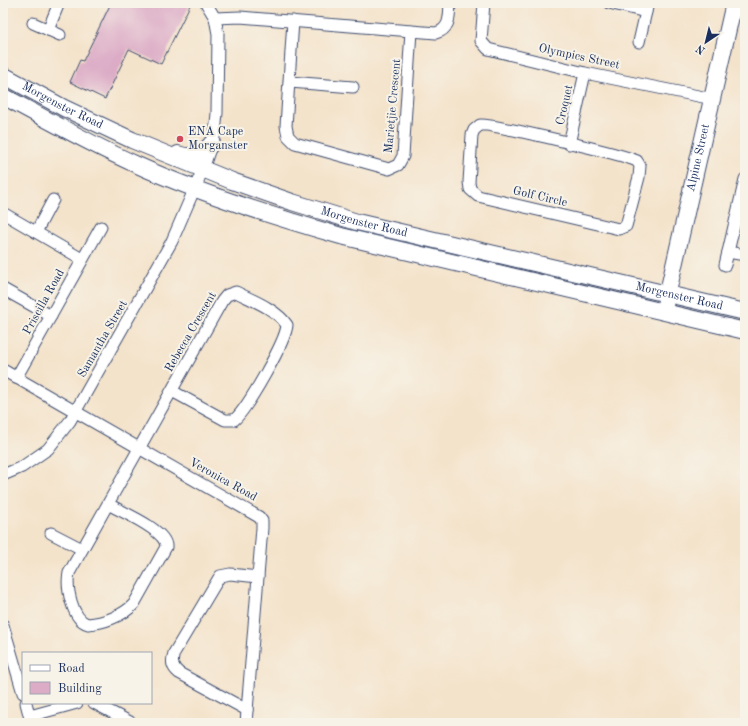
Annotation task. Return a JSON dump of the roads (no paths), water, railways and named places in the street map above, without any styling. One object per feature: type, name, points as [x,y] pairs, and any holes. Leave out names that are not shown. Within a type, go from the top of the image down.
[{"type":"main road","name":"Alpine Street","points":[[663,312],[734,3]]},
{"type":"main road","name":"Morgenster Road","points":[[3,75],[64,108],[147,147],[292,202],[357,222],[745,312]]},
{"type":"main road","name":"Morgenster Road","points":[[3,96],[126,160],[194,189],[289,221],[341,236],[745,331]]},
{"type":"main road","points":[[147,147],[155,147],[183,156],[190,156],[200,154],[212,143]]},
{"type":"street","points":[[48,30],[59,3]]},
{"type":"street","points":[[206,3],[215,18],[240,17],[436,32],[442,31],[448,22],[450,3]]},
{"type":"street","name":"Olympics Street","points":[[484,3],[481,41],[485,47],[501,53],[585,73],[713,99]]},
{"type":"street","points":[[609,3],[646,7],[639,42]]},
{"type":"street","name":"Samantha Street","points":[[3,475],[27,464],[48,449],[67,426],[169,247],[203,169],[212,143],[217,113],[218,41],[215,18]]},
{"type":"street","name":"Marietjie Crescent","points":[[293,22],[286,130],[288,136],[295,143],[380,167],[393,168],[400,163],[403,156],[411,31]]},
{"type":"street","points":[[33,23],[60,35]]},
{"type":"street","name":"Croquet","points":[[569,144],[585,73]]},
{"type":"street","points":[[290,82],[353,87]]},
{"type":"street","name":"Golf Circle","points":[[480,125],[487,125],[569,144],[628,157],[639,162],[639,177],[627,224],[624,228],[619,229],[478,196],[470,189],[469,182],[472,135],[474,130],[480,125]]},
{"type":"street","points":[[725,264],[745,179]]},
{"type":"street","points":[[36,232],[53,200]]},
{"type":"street","points":[[3,213],[82,259]]},
{"type":"street","name":"Priscilla Road","points":[[16,378],[101,226]]},
{"type":"street","points":[[728,252],[745,256]]},
{"type":"street","points":[[3,289],[51,316]]},
{"type":"street","name":"Rebecca Crescent","points":[[108,504],[158,532],[166,543],[165,551],[134,604],[128,611],[119,616],[92,624],[85,624],[79,619],[74,608],[67,582],[69,573],[222,301],[231,293],[236,292],[274,313],[287,325],[284,338],[253,394],[240,414],[234,420],[225,420],[172,391]]},
{"type":"street","name":"Veronica Road","points":[[3,370],[75,413],[217,491],[259,517],[262,521],[246,723]]},
{"type":"street","points":[[51,533],[82,549]]},
{"type":"street","points":[[247,710],[179,673],[175,669],[172,660],[174,653],[220,576],[230,574],[258,577]]},
{"type":"street","points":[[3,625],[22,690]]},
{"type":"street","points":[[26,704],[30,720],[74,704]]},
{"type":"street","points":[[96,704],[132,723]]},
{"type":"place","name":"ENA Cape Morganster","points":[[180,139]]}]
